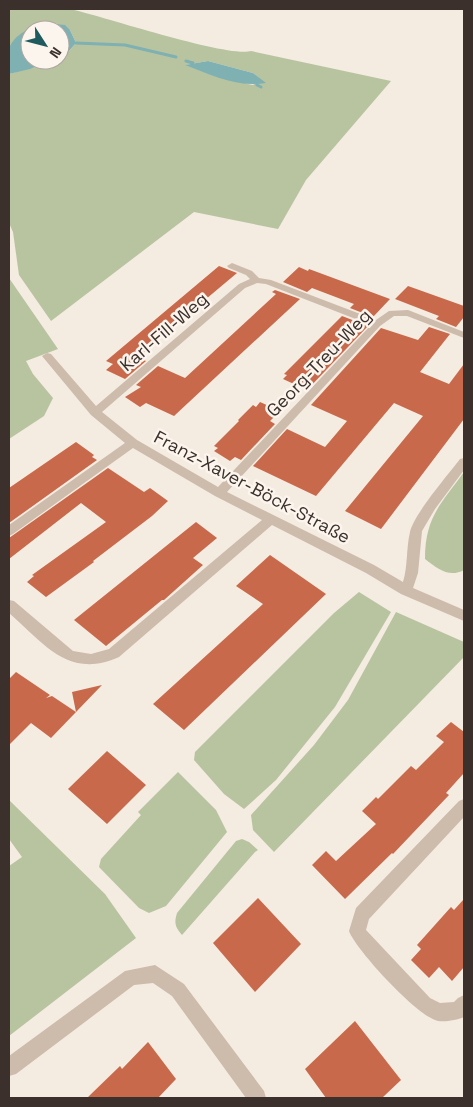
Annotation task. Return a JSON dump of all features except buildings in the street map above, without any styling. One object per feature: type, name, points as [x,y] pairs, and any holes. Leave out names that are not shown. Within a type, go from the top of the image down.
[{"type":"street","points":[[232,266],[249,273],[256,280],[268,282],[377,324]]},
{"type":"street","name":"Karl-Fill-Weg","points":[[95,412],[242,286],[256,280]]},
{"type":"street","name":"Georg-Treu-Weg","points":[[219,494],[377,324],[392,314],[408,312],[464,335]]},
{"type":"street","name":"Franz-Xaver-Böck-Straße","points":[[48,356],[95,412],[133,443],[219,494],[370,569],[406,590],[464,616]]},
{"type":"street","points":[[9,531],[133,443]]},
{"type":"street","points":[[406,590],[412,573],[416,531],[431,506],[464,462]]},
{"type":"street","points":[[9,606],[68,655],[80,660],[101,659],[114,653],[271,519]]},
{"type":"street","points":[[464,806],[362,914],[357,931],[364,942],[424,1004],[438,1012],[444,1012],[458,1011],[464,1004]]},
{"type":"street","points":[[9,1067],[131,977],[155,974],[178,990],[257,1098]]},
{"type":"green space","points":[[63,8],[192,43],[238,51],[251,51],[391,81],[306,180],[278,229],[194,212],[51,321],[19,275],[13,232],[9,223],[9,74],[21,70],[70,70],[70,50],[76,43],[70,30],[70,20],[20,20],[20,38],[9,48],[9,9]],"holes":[[[208,61],[253,73],[260,79],[253,85],[219,77],[186,65]]]},
{"type":"green space","points":[[9,278],[58,349],[26,361],[33,374],[53,398],[44,416],[9,439]]},
{"type":"green space","points":[[464,472],[464,570],[448,573],[425,559],[428,532],[436,512]]},
{"type":"green space","points":[[359,592],[391,612],[335,707],[276,780],[244,809],[224,794],[194,760],[195,752],[334,613]]},
{"type":"green space","points":[[396,612],[464,642],[464,657],[274,852],[253,830],[251,815],[314,745],[348,700]]},
{"type":"green space","points":[[178,772],[216,810],[227,832],[166,906],[149,913],[139,908],[99,867],[101,859],[141,815],[138,812]]},
{"type":"green space","points":[[9,800],[105,894],[136,938],[9,1036],[9,866],[22,857],[9,839]]},
{"type":"green space","points":[[242,839],[258,850],[182,935],[176,925],[177,913],[236,841]]},
{"type":"water","points":[[70,30],[76,43],[70,50]]},
{"type":"water","points":[[19,35],[20,70],[26,70],[9,74],[9,49],[14,39]]},
{"type":"water","points":[[208,61],[253,73],[266,83],[245,84],[235,82],[185,65]]},
{"type":"waterway","points":[[76,43],[125,45],[176,57]]},
{"type":"waterway","points":[[186,61],[193,63]]},
{"type":"waterway","points":[[257,85],[261,87]]}]
